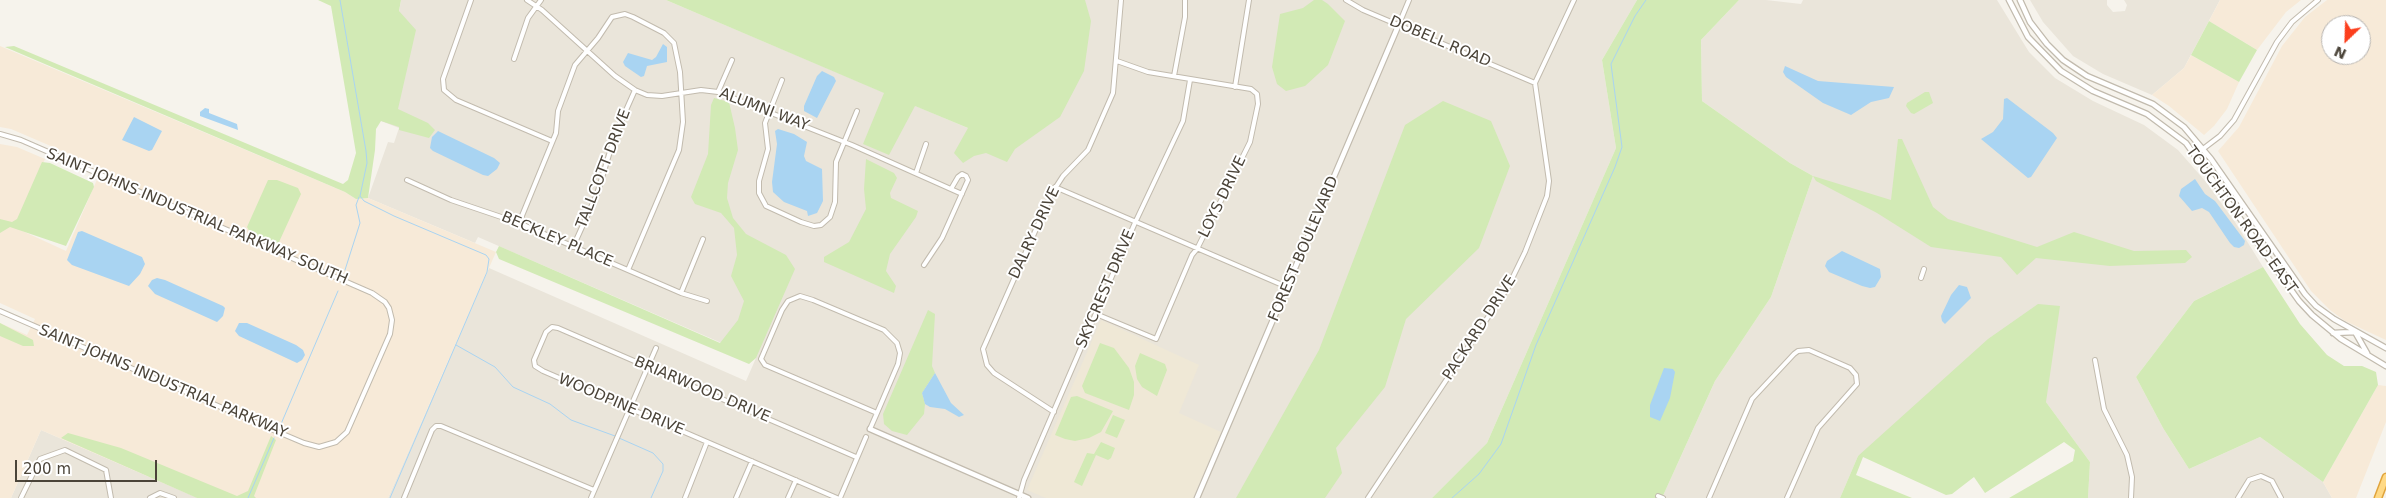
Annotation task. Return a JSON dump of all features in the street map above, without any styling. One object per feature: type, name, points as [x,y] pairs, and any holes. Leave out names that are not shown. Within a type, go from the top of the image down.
[{"type":"highway","points":[[2378,498],[2386,477]]},
{"type":"street","points":[[471,0],[443,79],[444,90],[456,100],[552,141]]},
{"type":"street","name":"ALUMNI WAY","points":[[526,0],[588,50],[620,81],[634,90],[654,96],[701,90],[718,92],[916,172],[962,194]]},
{"type":"street","points":[[514,59],[528,18],[541,0]]},
{"type":"street","name":"DALRY DRIVE","points":[[1054,412],[994,373],[987,365],[983,349],[1055,187],[1091,146],[1114,89],[1122,0]]},
{"type":"street","points":[[1174,76],[1185,17],[1185,0]]},
{"type":"street","points":[[1117,61],[1144,71],[1235,87],[1249,0]]},
{"type":"street","name":"DOBELL ROAD","points":[[1346,0],[1535,83]]},
{"type":"street","name":"FOREST BOULEVARD","points":[[1197,498],[1409,0]]},
{"type":"street","points":[[1535,83],[1574,0]]},
{"type":"street","name":"TOUCHTON ROAD EAST","points":[[2008,0],[2021,27],[2044,56],[2071,79],[2157,120],[2182,140],[2195,155],[2299,301],[2332,332],[2386,366]]},
{"type":"street","name":"TOUCHTON ROAD EAST","points":[[2020,0],[2030,22],[2047,44],[2077,70],[2160,109],[2184,127],[2203,149],[2316,306],[2355,332],[2386,348]]},
{"type":"street","points":[[2195,155],[2234,120],[2269,54],[2284,32],[2318,0]]},
{"type":"street","points":[[2016,18],[2025,12]]},
{"type":"street","points":[[519,223],[556,133],[558,112],[572,72],[607,23],[618,14],[625,14],[671,39],[676,51],[683,122],[679,150],[628,270]]},
{"type":"street","points":[[2021,27],[2030,22]]},
{"type":"street","points":[[718,92],[732,60]]},
{"type":"street","points":[[782,80],[768,112],[764,127],[768,149],[759,187],[761,199],[774,210],[801,222],[814,226],[821,225],[827,222],[833,212],[836,162],[857,111]]},
{"type":"street","name":"SKYCREST DRIVE","points":[[1020,496],[1024,480],[1184,116],[1190,80]]},
{"type":"street","name":"PACKARD DRIVE","points":[[1368,498],[1508,288],[1537,223],[1547,196],[1550,181],[1535,83]]},
{"type":"street","name":"LOYS DRIVE","points":[[1096,314],[1156,338],[1192,255],[1198,249],[1251,138],[1258,96],[1255,91],[1235,87]]},
{"type":"street","name":"TALLCOTT DRIVE","points":[[573,247],[597,194],[615,135],[634,90]]},
{"type":"street","name":"SAINT JOHNS INDUSTRIAL PARKWAY SOUTH","points":[[0,134],[22,140],[380,297],[389,308],[392,320],[390,334],[354,417],[343,437],[327,446]]},
{"type":"street","points":[[916,172],[926,144]]},
{"type":"street","points":[[924,265],[931,251],[942,238],[968,180],[966,176],[962,174],[958,177],[951,189]]},
{"type":"street","name":"BECKLEY PLACE","points":[[407,180],[451,200],[519,223],[681,293],[701,301],[707,301]]},
{"type":"street","points":[[1055,187],[1287,287]]},
{"type":"street","points":[[681,293],[703,239]]},
{"type":"street","points":[[2261,248],[2269,242]]},
{"type":"street","points":[[1921,278],[1924,269]]},
{"type":"street","points":[[877,413],[765,365],[761,359],[782,310],[792,298],[800,296],[813,300],[884,330],[899,347],[898,364],[870,430],[1028,498]]},
{"type":"street","name":"SAINT JOHNS INDUSTRIAL PARKWAY","points":[[0,311],[304,443],[327,446]]},
{"type":"street","name":"BRIARWOOD DRIVE","points":[[535,366],[536,356],[548,329],[558,328],[856,458]]},
{"type":"street","points":[[2332,332],[2355,332],[2370,356]]},
{"type":"street","points":[[591,498],[656,348]]},
{"type":"street","points":[[1709,498],[1752,399],[1798,351],[1808,350],[1830,358],[1853,370],[1856,375],[1857,384],[1818,428],[1787,498]]},
{"type":"street","points":[[2095,360],[2104,408],[2127,455],[2132,477],[2131,498]]},
{"type":"street","name":"WOODPINE DRIVE","points":[[535,366],[630,409],[839,498]]},
{"type":"street","points":[[404,498],[436,426],[444,425],[594,490]]},
{"type":"street","points":[[839,498],[866,437]]},
{"type":"street","points":[[684,498],[708,442]]},
{"type":"street","points":[[21,498],[40,459],[65,450],[106,470],[111,498]]},
{"type":"street","points":[[736,498],[752,461]]},
{"type":"street","points":[[2238,498],[2245,485],[2252,478],[2261,476],[2268,478],[2274,484],[2281,498]]},
{"type":"street","points":[[788,498],[796,480]]},
{"type":"street","points":[[150,498],[160,493],[174,498]]},
{"type":"street","points":[[1658,496],[1663,498]]},
{"type":"shaded area","points":[[401,0],[666,0],[1015,148],[1071,0],[1637,0],[1602,60],[1616,148],[1487,443],[1432,498],[388,498],[489,268],[746,381],[756,358],[478,237],[475,243],[368,198],[388,142],[394,143],[399,128],[381,121]]},
{"type":"shaded area","points":[[1739,0],[1766,0],[1801,4],[1803,0],[1997,0],[2029,52],[2055,78],[2093,101],[2144,125],[2178,150],[2206,182],[2235,222],[2263,267],[2194,301],[2136,377],[2163,428],[2189,469],[2260,437],[2323,482],[2332,498],[2088,498],[2090,462],[2046,402],[1858,456],[1840,498],[1662,498],[1715,381],[1771,297],[1813,176],[1790,163],[1702,101],[1701,40]]},
{"type":"shaded area","points":[[2030,0],[2107,0],[2107,5],[2113,12],[2125,11],[2127,5],[2124,0],[2220,0],[2184,68],[2152,95],[2103,74],[2073,56],[2043,22]]},
{"type":"shaded area","points":[[2220,0],[2301,0],[2286,12],[2257,50],[2209,21]]},
{"type":"shaded area","points":[[2327,0],[2386,0],[2386,340],[2345,321],[2330,310],[2311,291],[2218,151],[2239,127],[2282,46],[2305,17]]},
{"type":"shaded area","points":[[0,46],[345,192],[356,199],[368,198],[496,252],[388,498],[198,498],[41,430],[11,498],[0,498],[0,323],[27,335],[35,319],[0,303],[0,144],[17,147],[45,159],[16,228],[66,251],[102,168],[11,129],[0,127]]},
{"type":"shaded area","points":[[2191,55],[2239,82],[2227,109],[2214,126],[2204,135],[2169,106],[2152,95],[2184,68]]},
{"type":"shaded area","points":[[1101,320],[1199,365],[1179,413],[1221,432],[1193,498],[1046,498],[1027,490]]},
{"type":"shaded area","points":[[2378,385],[2386,386],[2386,422],[2356,498],[2332,498],[2323,482]]},
{"type":"shaded area","points":[[41,430],[198,498],[11,498]]},
{"type":"green space","points":[[318,0],[401,0],[399,11],[416,30],[398,109],[428,123],[435,130],[429,138],[399,130],[399,127],[381,121],[376,129],[368,198],[356,199],[345,192],[5,47],[14,46],[343,184],[348,180],[356,153],[331,6]]},
{"type":"green space","points":[[666,0],[1085,0],[1091,21],[1084,71],[1060,117],[1015,149],[1007,162],[986,153],[974,156],[963,163],[954,153],[968,128],[915,106],[889,155],[863,144],[884,93]]},
{"type":"green space","points":[[1314,0],[1322,0],[1328,4],[1345,21],[1328,65],[1305,86],[1286,91],[1277,84],[1272,67],[1280,14],[1303,8]]},
{"type":"green space","points":[[1637,0],[1739,0],[1701,40],[1702,101],[1790,163],[1813,176],[1771,297],[1715,381],[1662,498],[1432,498],[1487,443],[1616,148],[1602,60]]},
{"type":"green space","points":[[2209,21],[2257,50],[2239,82],[2191,55]]},
{"type":"green space","points":[[1925,92],[1929,92],[1933,103],[1914,114],[1911,113],[1906,106],[1907,103]]},
{"type":"green space","points":[[714,98],[729,102],[735,128],[738,150],[728,183],[727,198],[733,218],[746,234],[786,255],[795,269],[756,358],[749,364],[499,259],[496,252],[499,246],[720,343],[738,320],[744,301],[731,276],[737,255],[734,228],[721,213],[695,204],[691,197],[708,154],[711,105]]},
{"type":"green space","points":[[1443,101],[1491,121],[1510,166],[1479,248],[1406,319],[1385,387],[1336,448],[1342,473],[1325,498],[1236,498],[1319,350],[1405,125]]},
{"type":"green space","points":[[1898,139],[1902,139],[1933,207],[1948,219],[2037,247],[2074,232],[2134,251],[2186,250],[2192,257],[2185,263],[2110,266],[2036,258],[2017,275],[2001,257],[1931,247],[1877,213],[1816,181],[1813,176],[1891,200]]},
{"type":"green space","points":[[866,159],[894,173],[897,178],[890,193],[891,198],[918,211],[916,217],[890,254],[886,271],[896,286],[894,293],[824,262],[824,257],[849,242],[866,209],[864,189]]},
{"type":"green space","points":[[42,162],[50,163],[93,183],[94,187],[66,246],[10,227],[0,233],[0,219],[12,222],[17,219]]},
{"type":"green space","points":[[268,180],[277,180],[298,188],[301,194],[279,242],[275,244],[251,234],[247,227]]},
{"type":"green space","points":[[2263,267],[2300,324],[2327,355],[2344,366],[2362,366],[2376,372],[2378,385],[2323,482],[2260,437],[2189,469],[2163,428],[2136,377],[2194,301]]},
{"type":"green space","points":[[2038,304],[2060,306],[2046,402],[2090,462],[2088,498],[2009,498],[2073,461],[2075,450],[2064,442],[1985,493],[1974,477],[1952,494],[1946,495],[1863,457],[1856,475],[1912,498],[1840,498],[1858,456],[1988,339]]},
{"type":"green space","points":[[928,310],[935,314],[932,366],[935,373],[922,393],[925,404],[924,414],[907,435],[892,431],[884,424],[883,414]]},
{"type":"green space","points":[[0,323],[33,340],[34,346],[23,346],[0,336]]},
{"type":"green space","points":[[1100,343],[1114,348],[1129,368],[1134,382],[1134,395],[1129,410],[1085,393],[1082,386]]},
{"type":"green space","points":[[1140,353],[1165,364],[1167,370],[1157,396],[1142,387],[1137,379],[1135,366]]},
{"type":"green space","points":[[1077,396],[1113,411],[1101,432],[1089,438],[1075,441],[1055,435],[1071,397]]},
{"type":"green space","points":[[1113,415],[1125,420],[1117,438],[1105,433]]},
{"type":"green space","points":[[68,433],[121,448],[237,496],[248,491],[271,436],[276,440],[254,496],[256,498],[197,498],[61,438]]},
{"type":"green space","points":[[1101,442],[1115,448],[1111,458],[1108,460],[1096,455],[1082,486],[1074,482],[1087,453],[1094,454]]},
{"type":"water","points":[[663,44],[667,47],[667,62],[647,66],[644,76],[641,77],[625,66],[623,62],[628,53],[652,60],[656,57]]},
{"type":"water","points":[[1785,66],[1818,81],[1894,87],[1889,98],[1871,102],[1851,115],[1823,103],[1786,77],[1783,72]]},
{"type":"water","points":[[822,71],[834,77],[836,81],[817,118],[804,111],[804,106],[817,76]]},
{"type":"water","points":[[2007,98],[2057,138],[2031,177],[2028,178],[1981,139],[1993,132],[2003,119],[2004,99]]},
{"type":"water","points":[[205,108],[209,109],[209,113],[237,124],[238,130],[200,116],[200,112]]},
{"type":"water","points":[[134,117],[162,131],[152,150],[149,151],[122,140]]},
{"type":"water","points":[[778,129],[794,134],[807,142],[804,156],[806,161],[822,169],[823,201],[817,213],[808,216],[807,211],[784,202],[773,192],[772,182],[777,144],[775,131]]},
{"type":"water","points":[[438,131],[494,158],[500,163],[497,169],[488,176],[483,175],[433,151],[430,148],[432,137]]},
{"type":"water","points":[[2195,179],[2205,194],[2215,201],[2245,241],[2244,245],[2239,248],[2234,247],[2209,212],[2202,208],[2192,211],[2179,196],[2181,189]]},
{"type":"water","points":[[82,231],[142,257],[145,264],[140,274],[129,286],[72,265],[67,260],[78,232]]},
{"type":"water","points":[[1842,251],[1880,269],[1881,277],[1875,287],[1862,286],[1829,272],[1825,266],[1827,261]]},
{"type":"water","points":[[157,278],[223,306],[225,308],[223,316],[217,322],[155,294],[148,286],[152,280]]},
{"type":"water","points":[[1959,285],[1967,287],[1971,298],[1945,324],[1941,316],[1951,295]]},
{"type":"water","points":[[239,323],[247,323],[296,345],[303,350],[305,355],[297,363],[239,336],[235,331]]},
{"type":"water","points":[[1664,368],[1673,369],[1675,372],[1670,398],[1660,421],[1650,417],[1650,405]]},
{"type":"water","points":[[935,373],[951,403],[964,415],[959,417],[945,409],[930,407],[925,404],[922,393]]},
{"type":"waterway","points":[[340,0],[366,151],[367,163],[360,196],[364,201],[394,216],[486,255],[489,259],[487,272],[390,498]]},
{"type":"waterway","points":[[1452,498],[1479,474],[1501,444],[1536,345],[1615,167],[1622,147],[1611,64],[1635,16],[1646,0]]},
{"type":"waterway","points":[[345,270],[360,223],[356,205],[359,197]]},
{"type":"waterway","points":[[281,424],[338,291]]},
{"type":"waterway","points":[[456,345],[495,367],[513,387],[550,404],[571,420],[615,436]]},
{"type":"waterway","points":[[248,498],[274,438]]},
{"type":"waterway","points":[[619,438],[653,453],[663,464],[663,471],[651,498]]}]
